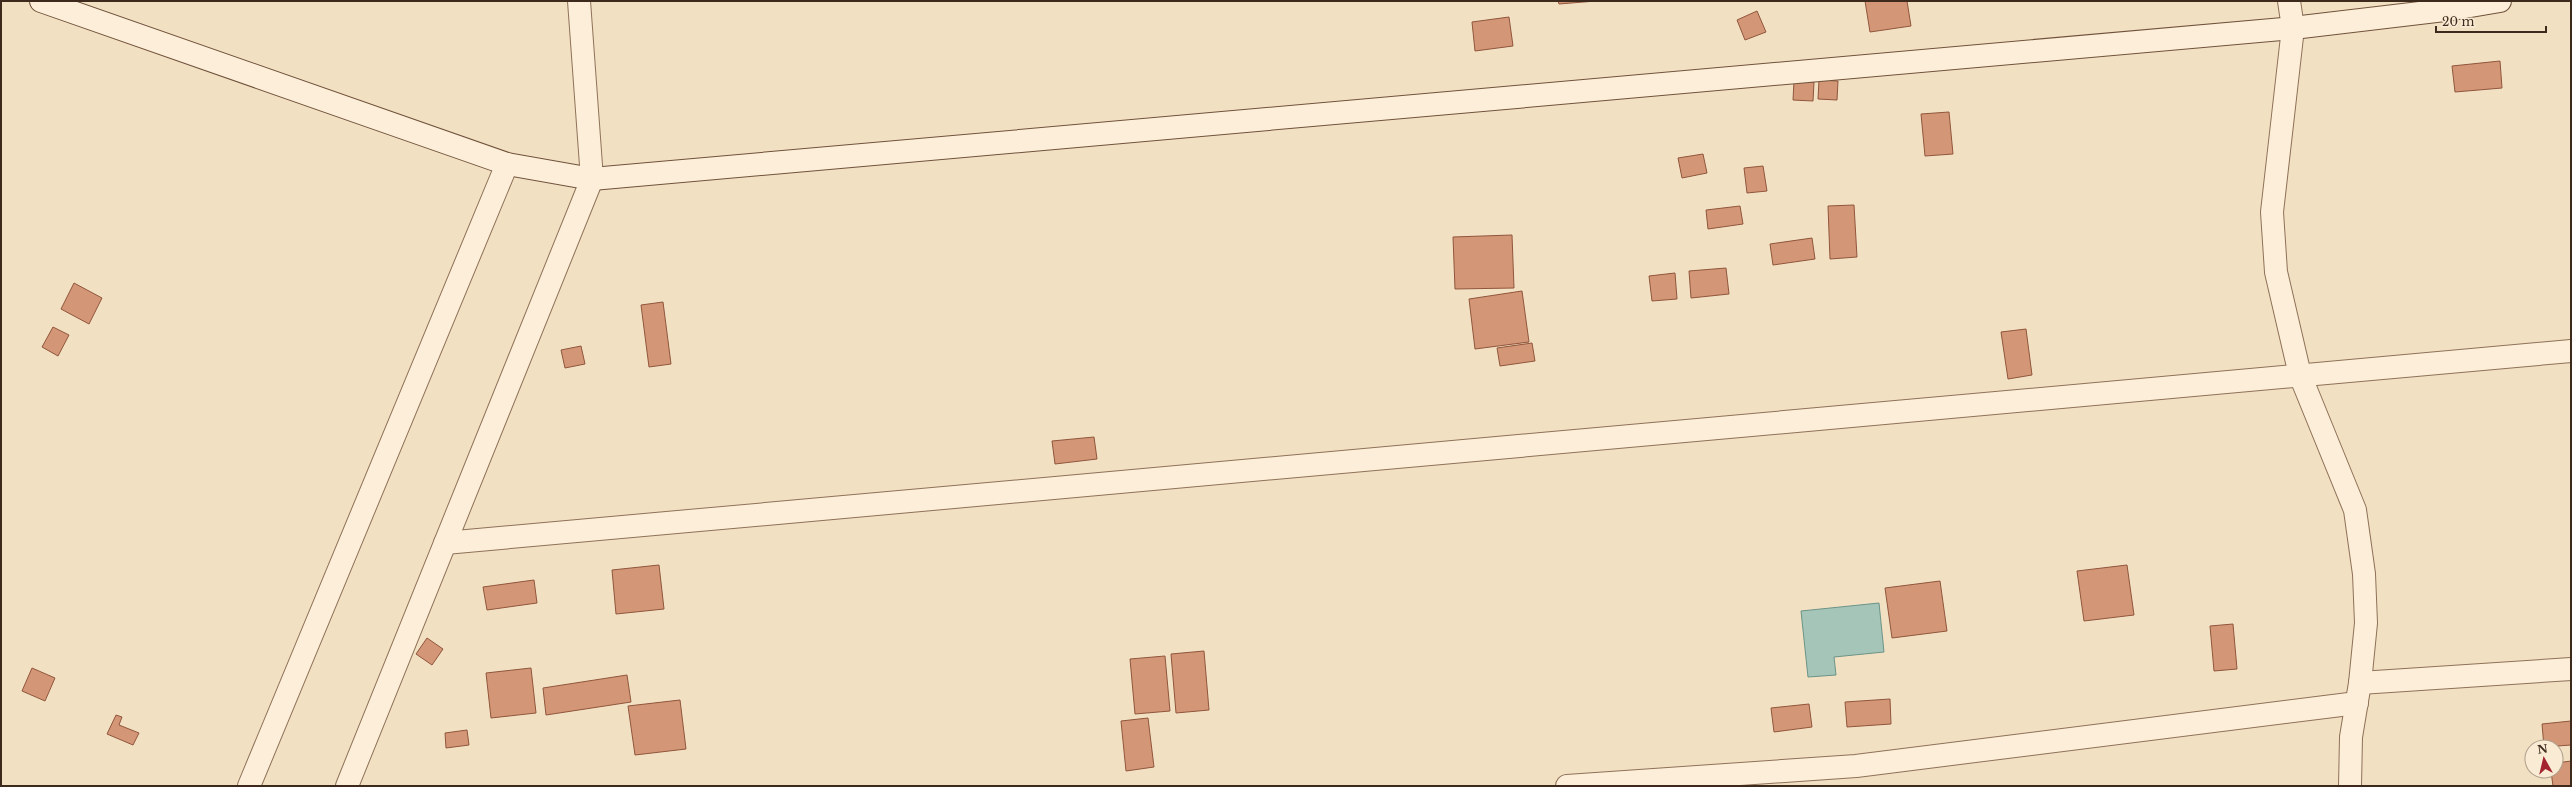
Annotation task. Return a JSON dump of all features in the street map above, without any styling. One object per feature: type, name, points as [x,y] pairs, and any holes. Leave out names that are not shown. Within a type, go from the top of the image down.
[{"type":"street","points":[[41,1],[507,164],[592,179],[2293,28],[2453,9],[2500,1]]},
{"type":"street","points":[[346,786],[592,179],[579,1]]},
{"type":"street","points":[[2289,1],[2293,28],[2272,212],[2276,272],[2300,375],[2356,510],[2364,574],[2366,624],[2359,693],[2351,737],[2350,786]]},
{"type":"street","points":[[249,786],[507,164]]},
{"type":"street","points":[[445,543],[2571,351]]},
{"type":"street","points":[[1567,786],[1856,766],[2359,693],[2571,668]]},
{"type":"shaded area","points":[[1879,603],[1884,652],[1834,657],[1836,675],[1808,677],[1801,611]]},
{"type":"building","points":[[1558,1],[1596,1],[1559,4]]},
{"type":"building","points":[[1865,1],[1907,1],[1911,26],[1870,32]]},
{"type":"building","points":[[1757,11],[1766,32],[1745,40],[1737,20]]},
{"type":"building","points":[[1509,17],[1513,46],[1475,51],[1472,22]]},
{"type":"building","points":[[2500,61],[2502,88],[2455,92],[2452,66]]},
{"type":"building","points":[[1819,80],[1838,81],[1837,100],[1818,99]]},
{"type":"building","points":[[1794,81],[1814,82],[1813,101],[1793,100]]},
{"type":"building","points":[[1949,112],[1953,154],[1925,156],[1921,114]]},
{"type":"building","points":[[1703,154],[1707,173],[1682,178],[1678,158]]},
{"type":"building","points":[[1763,166],[1767,191],[1747,193],[1744,168]]},
{"type":"building","points":[[1854,205],[1857,257],[1830,259],[1828,206]]},
{"type":"building","points":[[1740,206],[1743,224],[1708,229],[1706,210]]},
{"type":"building","points":[[1512,235],[1514,288],[1455,289],[1453,237]]},
{"type":"building","points":[[1812,238],[1815,259],[1773,265],[1770,244]]},
{"type":"building","points":[[1726,268],[1729,294],[1691,298],[1689,271]]},
{"type":"building","points":[[1675,273],[1677,299],[1652,301],[1649,276]]},
{"type":"building","points":[[74,283],[102,298],[89,324],[61,309]]},
{"type":"building","points":[[1522,291],[1529,342],[1475,349],[1469,299]]},
{"type":"building","points":[[663,302],[671,364],[649,367],[641,305]]},
{"type":"building","points":[[53,327],[69,335],[58,356],[42,347]]},
{"type":"building","points":[[2026,329],[2032,375],[2008,379],[2001,332]]},
{"type":"building","points":[[1532,343],[1535,361],[1500,366],[1497,348]]},
{"type":"building","points":[[581,346],[585,364],[565,368],[561,350]]},
{"type":"building","points":[[1094,437],[1097,459],[1055,464],[1052,441]]},
{"type":"building","points":[[659,565],[664,609],[616,614],[612,570]]},
{"type":"building","points":[[2127,565],[2134,615],[2084,621],[2077,571]]},
{"type":"building","points":[[534,580],[537,603],[487,610],[483,587]]},
{"type":"building","points":[[1940,581],[1947,631],[1892,638],[1885,588]]},
{"type":"building","points":[[2233,624],[2237,669],[2214,671],[2210,626]]},
{"type":"building","points":[[427,638],[443,649],[432,665],[416,654]]},
{"type":"building","points":[[1204,651],[1209,710],[1176,713],[1171,654]]},
{"type":"building","points":[[1165,656],[1170,711],[1135,714],[1130,659]]},
{"type":"building","points":[[32,668],[55,678],[45,701],[22,691]]},
{"type":"building","points":[[531,668],[536,713],[491,718],[486,673]]},
{"type":"building","points":[[627,675],[631,702],[546,715],[543,688]]},
{"type":"building","points":[[1890,699],[1891,724],[1847,727],[1845,702]]},
{"type":"building","points":[[680,700],[686,749],[635,755],[628,706]]},
{"type":"building","points":[[1809,704],[1812,727],[1774,732],[1771,708]]},
{"type":"building","points":[[116,715],[122,717],[119,725],[139,733],[133,745],[107,734]]},
{"type":"building","points":[[1148,718],[1154,767],[1126,771],[1121,721]]},
{"type":"building","points":[[2571,721],[2571,745],[2564,746],[2564,739],[2543,739],[2542,724]]},
{"type":"building","points":[[467,730],[469,745],[446,748],[445,733]]},
{"type":"building","points":[[2571,761],[2571,786],[2553,786],[2552,779],[2564,779],[2564,762]]}]
